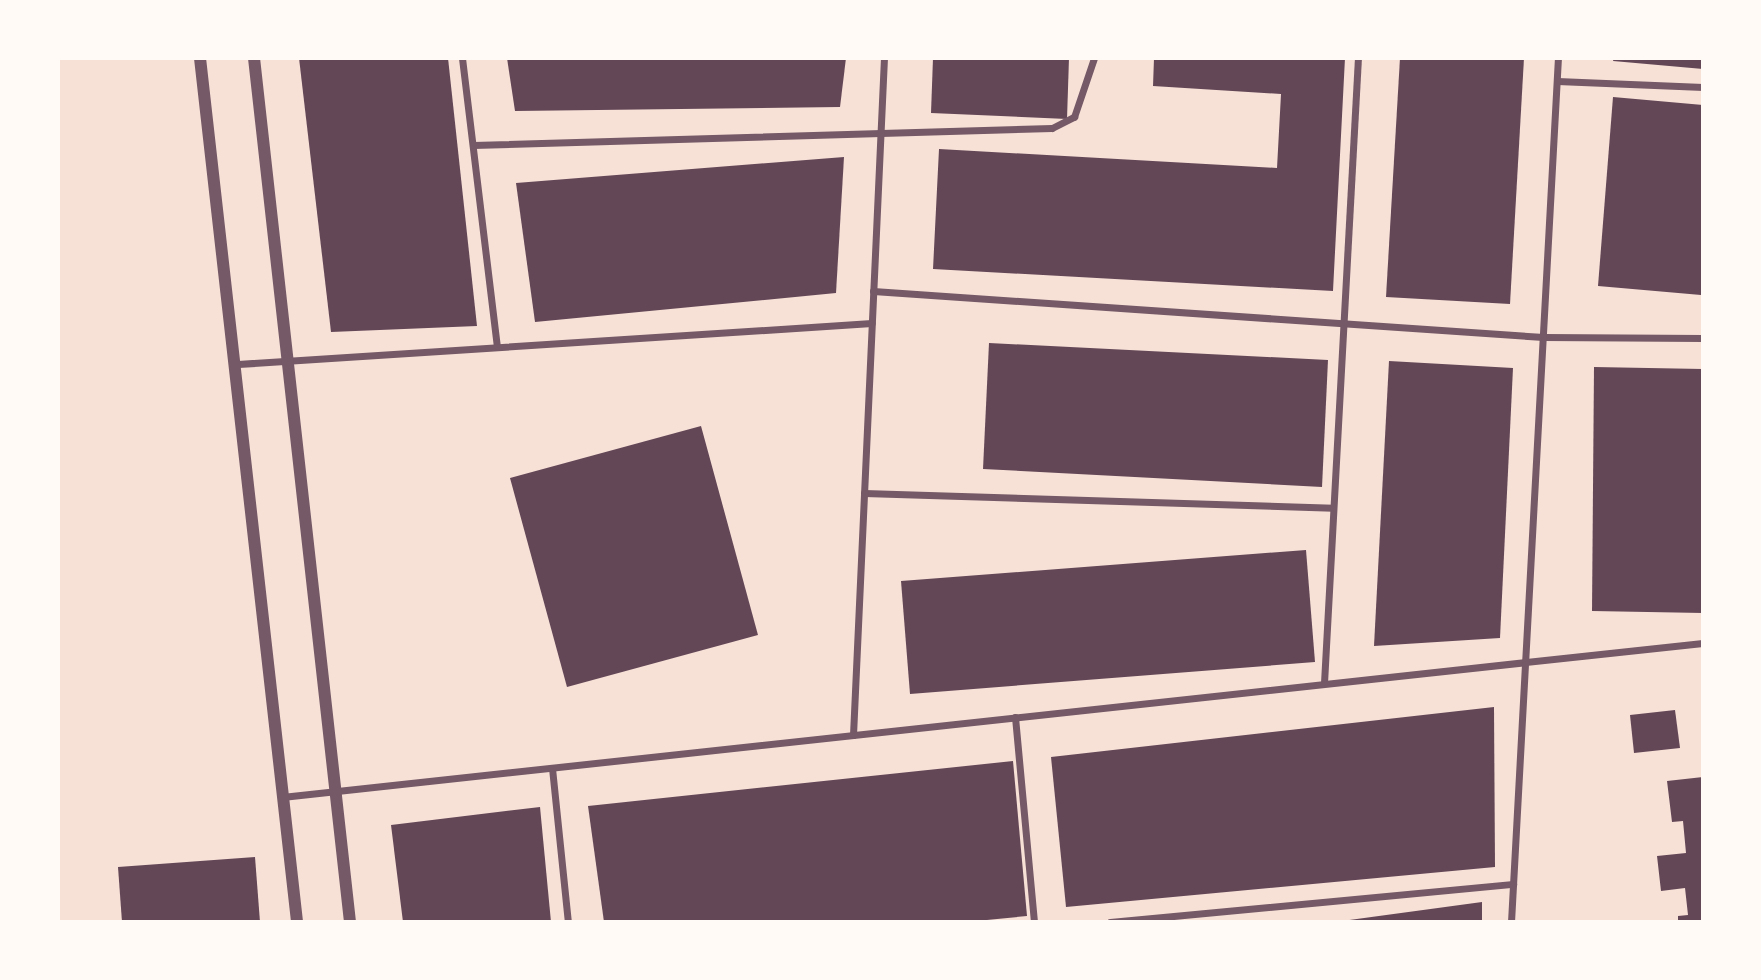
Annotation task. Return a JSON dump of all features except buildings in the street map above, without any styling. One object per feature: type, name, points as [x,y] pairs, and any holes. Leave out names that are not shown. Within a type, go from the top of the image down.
[{"type":"street","points":[[200,58],[237,364],[297,922]]},
{"type":"street","points":[[254,58],[350,922]]},
{"type":"street","points":[[462,58],[497,347]]},
{"type":"street","points":[[853,735],[884,58]]},
{"type":"street","points":[[473,145],[881,128],[1052,128],[1074,117],[1094,58]]},
{"type":"street","points":[[1324,683],[1358,58]]},
{"type":"street","points":[[1511,922],[1558,58]]},
{"type":"street","points":[[1557,81],[1703,87]]},
{"type":"street","points":[[873,291],[1543,337],[1703,338]]},
{"type":"street","points":[[237,364],[872,323]]},
{"type":"street","points":[[864,493],[1334,508]]},
{"type":"street","points":[[282,797],[1703,643]]},
{"type":"street","points":[[1015,717],[1034,922]]},
{"type":"street","points":[[552,768],[568,922]]},
{"type":"street","points":[[1110,922],[1513,884]]}]
